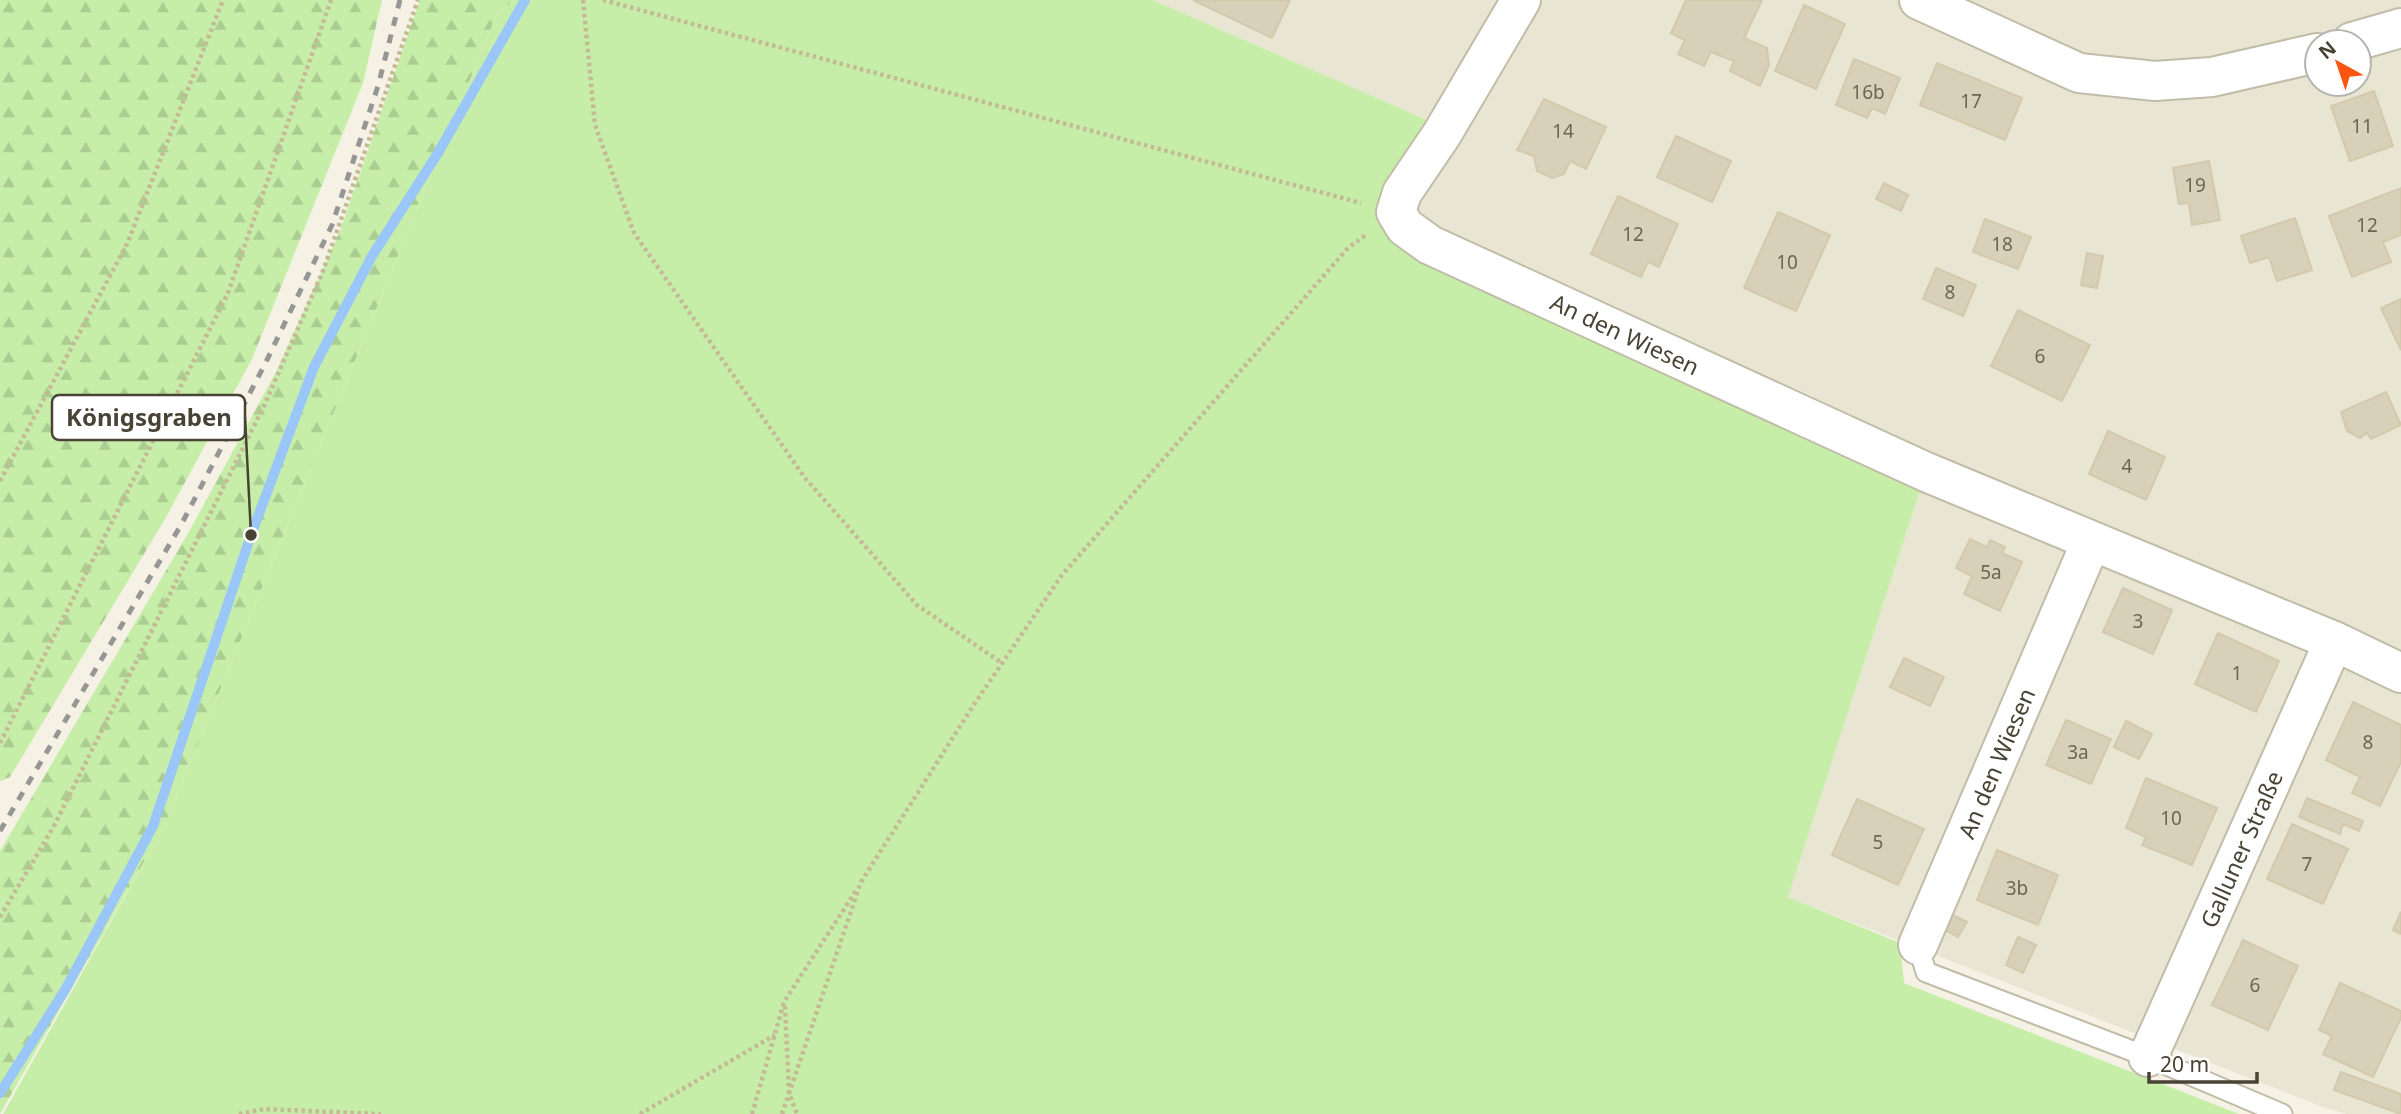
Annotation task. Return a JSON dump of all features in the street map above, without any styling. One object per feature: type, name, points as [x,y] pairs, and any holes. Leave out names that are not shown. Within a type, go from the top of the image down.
[{"type":"street","points":[[1396,212],[1402,193],[1442,134],[1521,0]]},
{"type":"street","points":[[1919,0],[2079,73],[2155,81],[2212,77],[2303,55]]},
{"type":"street","points":[[2373,36],[2401,28]]},
{"type":"street","name":"An den Wiesen","points":[[1396,212],[1405,227],[1430,245],[1926,472],[2334,641],[2401,673]]},
{"type":"street","name":"An den Wiesen","points":[[1918,945],[2091,542]]},
{"type":"street","name":"Galluner Straße","points":[[2148,1057],[2334,641]]},
{"type":"lane","points":[[1918,945],[1926,972],[2148,1057],[2282,1114]]},
{"type":"path","points":[[0,481],[127,244],[223,0]]},
{"type":"path","points":[[0,743],[228,293],[331,0]]},
{"type":"path","points":[[0,917],[54,826],[264,406],[323,271],[418,0]]},
{"type":"path","points":[[583,0],[595,125],[634,233],[806,478],[917,605],[1002,663]]},
{"type":"path","points":[[603,0],[1396,212]]},
{"type":"path","points":[[752,1114],[784,1002],[1002,663],[1062,575],[1140,483],[1258,355],[1348,248],[1396,212]]},
{"type":"path","points":[[782,1114],[861,882]]},
{"type":"path","points":[[784,1002],[789,1093],[797,1114]]},
{"type":"path","points":[[640,1114],[776,1035]]},
{"type":"path","points":[[239,1114],[264,1109],[381,1114]]},
{"type":"shaded area","points":[[1153,0],[2401,0],[2401,1114],[2346,1114],[2323,1107],[1788,897],[1926,472],[1380,220],[1438,125]]},
{"type":"green space","points":[[0,0],[382,0],[363,83],[252,359],[165,519],[10,777],[0,781]]},
{"type":"green space","points":[[420,0],[516,0],[498,11],[164,827],[0,1114],[0,851],[190,530],[276,372],[340,231]]},
{"type":"green space","points":[[516,0],[1153,0],[1438,125],[1380,219],[1926,472],[1788,897],[1900,943],[1904,983],[2239,1114],[3,1114],[164,827],[498,11]]},
{"type":"building","points":[[1193,0],[1290,0],[1272,38]]},
{"type":"building","points":[[1686,0],[1762,0],[1744,38],[1767,48],[1769,65],[1760,86],[1730,71],[1734,61],[1711,52],[1704,66],[1678,54],[1685,40],[1671,33]]},
{"type":"building","points":[[1804,5],[1845,24],[1816,89],[1775,71]]},
{"type":"building","points":[[1854,59],[1900,78],[1885,114],[1872,108],[1867,118],[1836,105]]},
{"type":"building","points":[[1937,63],[2022,98],[2005,140],[1920,105]]},
{"type":"building","points":[[2373,91],[2393,146],[2350,161],[2331,106],[2354,98],[2373,98]]},
{"type":"building","points":[[1544,99],[1606,127],[1586,169],[1570,161],[1564,174],[1552,178],[1537,171],[1534,156],[1517,150]]},
{"type":"building","points":[[1676,136],[1731,161],[1712,202],[1657,177]]},
{"type":"building","points":[[2209,161],[2220,220],[2192,225],[2189,203],[2179,204],[2173,168]]},
{"type":"building","points":[[1884,183],[1908,195],[1901,211],[1876,199]]},
{"type":"building","points":[[2401,188],[2401,235],[2383,242],[2391,262],[2352,277],[2329,216]]},
{"type":"building","points":[[1618,196],[1678,224],[1659,267],[1648,262],[1641,277],[1591,254]]},
{"type":"building","points":[[1778,212],[1830,235],[1796,311],[1744,288]]},
{"type":"building","points":[[2295,218],[2312,270],[2277,281],[2269,257],[2250,263],[2241,236]]},
{"type":"building","points":[[1985,219],[2031,237],[2018,269],[1973,252]]},
{"type":"building","points":[[2087,253],[2103,256],[2097,288],[2081,285]]},
{"type":"building","points":[[1936,268],[1976,285],[1963,316],[1923,299]]},
{"type":"building","points":[[2401,299],[2401,350],[2381,308]]},
{"type":"building","points":[[2018,310],[2090,345],[2062,401],[1991,366]]},
{"type":"building","points":[[2386,392],[2401,425],[2371,439],[2367,433],[2360,438],[2347,431],[2341,412]]},
{"type":"building","points":[[2108,431],[2165,457],[2146,500],[2089,474]]},
{"type":"building","points":[[1970,539],[1987,547],[1990,540],[2005,547],[2002,553],[2022,562],[2000,611],[1964,594],[1972,576],[1956,568]]},
{"type":"building","points":[[2123,588],[2172,610],[2153,654],[2103,632]]},
{"type":"building","points":[[2218,633],[2279,661],[2256,712],[2195,684]]},
{"type":"building","points":[[1904,658],[1944,677],[1930,706],[1890,687]]},
{"type":"building","points":[[2353,702],[2401,725],[2401,762],[2380,806],[2352,793],[2360,777],[2326,760]]},
{"type":"building","points":[[2066,720],[2111,739],[2091,784],[2046,765]]},
{"type":"building","points":[[2126,721],[2152,734],[2139,759],[2114,747]]},
{"type":"building","points":[[2146,778],[2217,808],[2192,865],[2142,845],[2146,837],[2126,828]]},
{"type":"building","points":[[2307,798],[2363,821],[2359,831],[2343,824],[2340,834],[2299,817]]},
{"type":"building","points":[[1857,799],[1924,829],[1898,885],[1832,855]]},
{"type":"building","points":[[2292,824],[2348,849],[2323,904],[2267,879]]},
{"type":"building","points":[[1997,850],[2058,875],[2038,925],[1977,900]]},
{"type":"building","points":[[2401,912],[2401,934],[2393,930]]},
{"type":"building","points":[[1951,914],[1967,922],[1958,937],[1943,929]]},
{"type":"building","points":[[2018,937],[2036,945],[2023,973],[2006,965]]},
{"type":"building","points":[[2243,940],[2298,966],[2268,1030],[2212,1005]]},
{"type":"building","points":[[2340,983],[2401,1011],[2401,1018],[2373,1077],[2323,1054],[2332,1036],[2319,1030]]},
{"type":"building","points":[[2341,1072],[2401,1094],[2401,1114],[2334,1090]]},
{"type":"waterway","points":[[0,1093],[65,990],[153,826],[251,535],[314,367],[372,256],[438,153],[525,0]]},
{"type":"railway","points":[[0,831],[181,525],[265,364],[332,225],[378,86],[400,0]]},
{"type":"place","name":"Königsgraben","points":[[251,535]]}]
